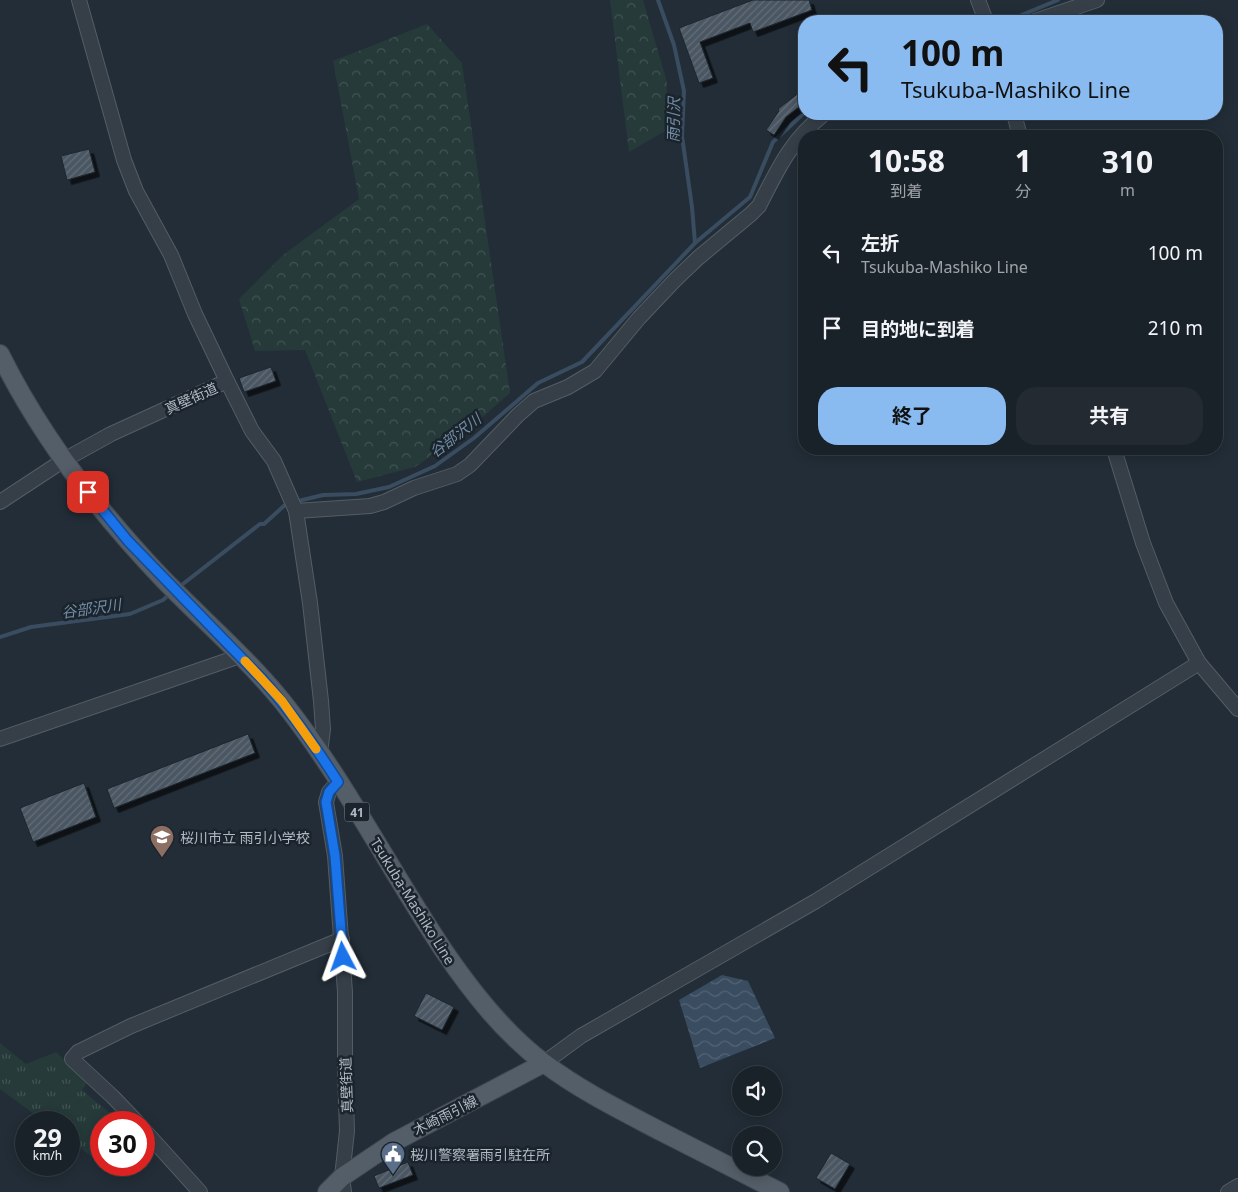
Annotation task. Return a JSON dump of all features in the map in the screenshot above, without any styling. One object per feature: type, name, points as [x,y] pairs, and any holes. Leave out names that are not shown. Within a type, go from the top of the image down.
[{"type":"main road","name":"Tsukuba-Mashiko Line","points":[[0,354],[31,411],[64,460],[100,508],[128,541],[282,701],[320,753],[421,917],[463,978],[506,1028],[544,1063],[608,1104],[780,1192]]},
{"type":"main road","name":"木崎雨引線","points":[[328,1192],[343,1184],[394,1142],[544,1063]]},
{"type":"street","points":[[79,0],[124,160],[136,192],[171,255],[195,314],[227,381]]},
{"type":"street","points":[[978,0],[984,15]]},
{"type":"street","points":[[1053,15],[1097,0]]},
{"type":"street","points":[[804,130],[816,120]]},
{"type":"street","points":[[294,505],[370,506],[384,502],[414,488],[458,474],[534,401],[568,387],[595,371],[639,318],[675,280],[759,206],[798,138]]},
{"type":"street","name":"真壁街道","points":[[0,502],[64,460],[111,434],[227,381],[252,431],[274,462],[294,505],[310,603],[321,701],[323,730],[320,753]]},
{"type":"street","points":[[1116,455],[1143,543],[1166,603],[1199,663],[1238,709]]},
{"type":"street","points":[[0,739],[240,656]]},
{"type":"street","points":[[544,1063],[581,1036],[816,901],[1199,663]]},
{"type":"street","points":[[126,1111],[72,1059],[78,1052],[131,1026],[342,939],[335,856],[326,802],[329,792],[338,782]]},
{"type":"street","name":"真壁街道","points":[[342,939],[345,992],[347,1131],[343,1184]]},
{"type":"street","points":[[155,1142],[200,1192]]},
{"type":"street","points":[[1228,1192],[1238,1186]]},
{"type":"green space","points":[[610,0],[643,0],[667,82],[665,131],[629,152]]},
{"type":"green space","points":[[427,24],[462,63],[510,393],[469,429],[415,467],[357,482],[305,350],[255,351],[239,299],[283,255],[359,199],[333,61]]},
{"type":"green space","points":[[0,1043],[26,1064],[56,1052],[87,1083],[82,1090],[108,1111],[90,1111],[90,1155],[80,1148],[80,1111],[30,1111],[0,1089]]},
{"type":"water","points":[[722,975],[748,981],[775,1038],[700,1068],[679,1000]]},
{"type":"building","points":[[753,0],[809,0],[812,10],[753,32],[750,23],[700,42],[713,78],[699,83],[679,28]]},
{"type":"building","points":[[798,94],[798,108],[786,117],[774,135],[766,130],[779,111],[778,109]]},
{"type":"building","points":[[89,149],[95,172],[67,180],[61,156]]},
{"type":"building","points":[[271,367],[276,381],[244,392],[239,378]]},
{"type":"building","points":[[248,734],[255,753],[114,808],[107,789]]},
{"type":"building","points":[[84,783],[96,817],[33,842],[20,808]]},
{"type":"building","points":[[426,993],[454,1007],[442,1030],[414,1016]]},
{"type":"building","points":[[831,1153],[850,1164],[835,1189],[816,1178]]},
{"type":"building","name":"桜川警察署雨引駐在所","points":[[408,1162],[413,1175],[379,1188],[374,1176]]},
{"type":"waterway","name":"雨引沢","points":[[658,0],[674,45],[684,91],[682,136],[695,243]]},
{"type":"waterway","name":"谷部沢川","points":[[1022,15],[1058,0]]},
{"type":"waterway","name":"谷部沢川","points":[[179,587],[260,524],[264,524],[286,504],[323,495],[356,494],[389,487],[435,466],[474,438],[538,383],[582,362],[695,243],[750,197],[773,142],[798,119]]},
{"type":"waterway","name":"谷部沢川","points":[[0,637],[31,627],[130,614],[163,600],[171,593]]},
{"type":"slow traffic","points":[[245,661],[282,701],[316,749]]},
{"type":"place","name":"桜川市立 雨引小学校","points":[[162,858]]},
{"type":"place","name":"桜川警察署雨引駐在所","points":[[393,1175]]},
{"type":"route","points":[[88,492],[128,541],[282,701],[320,753],[338,782],[329,792],[326,802],[335,856],[343,957]]}]
